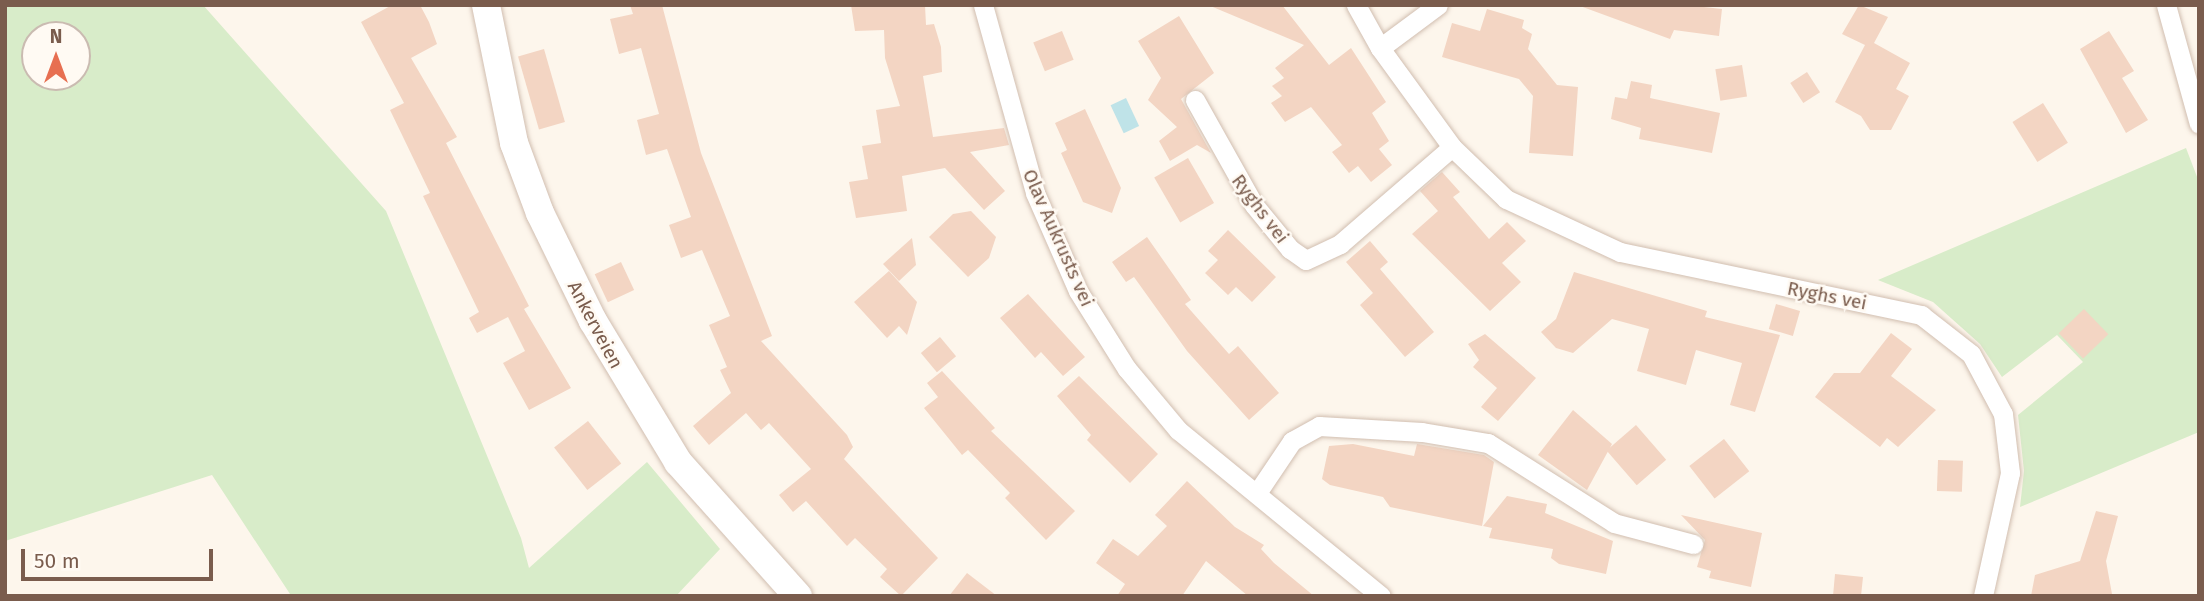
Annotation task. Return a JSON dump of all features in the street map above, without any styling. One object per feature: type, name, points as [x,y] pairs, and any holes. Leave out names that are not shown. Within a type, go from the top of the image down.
[{"type":"main road","name":"Ankerveien","points":[[486,5],[514,143],[540,213],[593,321],[678,462],[798,596]]},
{"type":"street","name":"Olav Aukrusts vei","points":[[983,5],[1035,193],[1077,291],[1150,399],[1178,430],[1381,596]]},
{"type":"street","name":"Ryghs vei","points":[[1356,5],[1380,48],[1452,147],[1506,200],[1581,237],[1675,266],[1921,315],[1971,354],[2003,414],[2010,472],[1983,596]]},
{"type":"street","points":[[1380,48],[1438,5]]},
{"type":"street","points":[[2166,5],[2199,124]]},
{"type":"street","name":"Ryghs vei","points":[[1195,100],[1248,196],[1290,248],[1306,260],[1340,244],[1452,147]]},
{"type":"street","points":[[1257,494],[1282,453],[1305,432],[1335,424],[1384,427],[1488,443],[1614,523],[1693,544]]},
{"type":"green space","points":[[5,5],[203,5],[386,211],[521,538],[529,568],[647,462],[720,549],[676,596],[297,596],[290,594],[212,475],[5,541]]},
{"type":"green space","points":[[2186,148],[2199,182],[2199,432],[2020,507],[2024,471],[2018,415],[2083,362],[2057,335],[2002,377],[1980,344],[1933,302],[1878,280]]},
{"type":"water","points":[[1126,98],[1139,126],[1124,133],[1111,105]]},
{"type":"building","points":[[392,5],[420,5],[429,22],[437,44],[411,58],[457,137],[446,143],[529,306],[524,309],[571,388],[529,410],[503,363],[525,351],[508,317],[477,333],[469,318],[479,312],[423,196],[430,193],[390,110],[404,103],[361,22]]},
{"type":"building","points":[[630,5],[662,5],[701,153],[772,336],[761,341],[847,435],[853,447],[844,459],[938,558],[901,596],[880,577],[887,569],[855,538],[847,546],[806,501],[793,512],[779,495],[811,469],[769,423],[761,430],[746,413],[709,445],[693,426],[731,393],[720,370],[727,367],[709,325],[730,316],[702,250],[681,258],[669,225],[691,217],[667,149],[646,155],[637,120],[659,114],[641,48],[619,54],[610,19],[633,14]]},
{"type":"building","points":[[851,5],[925,5],[926,25],[934,24],[941,47],[942,72],[923,76],[933,137],[1004,128],[1009,145],[970,152],[1005,191],[984,210],[945,168],[902,176],[907,211],[856,218],[849,182],[868,179],[862,146],[881,143],[876,110],[900,106],[885,58],[884,30],[855,31]]},
{"type":"building","points":[[1208,5],[1282,5],[1329,65],[1351,48],[1386,102],[1372,113],[1389,141],[1379,149],[1392,165],[1371,182],[1358,166],[1349,173],[1332,152],[1342,145],[1311,107],[1285,122],[1271,103],[1282,96],[1272,86],[1284,78],[1275,68],[1304,45]]},
{"type":"building","points":[[1686,5],[1722,9],[1719,36],[1674,30],[1670,39],[1580,6]]},
{"type":"building","points":[[1859,5],[1888,17],[1874,43],[1910,63],[1896,89],[1909,96],[1891,130],[1870,130],[1861,116],[1835,102],[1865,45],[1842,34]]},
{"type":"building","points":[[1487,9],[1524,20],[1522,28],[1532,34],[1528,49],[1557,85],[1578,87],[1573,156],[1529,153],[1533,96],[1519,79],[1442,57],[1452,23],[1480,31]]},
{"type":"building","points":[[1179,16],[1214,73],[1181,99],[1211,153],[1197,145],[1170,161],[1159,141],[1177,127],[1148,100],[1161,78],[1138,41]]},
{"type":"building","points":[[1062,31],[1074,60],[1045,71],[1033,43]]},
{"type":"building","points":[[2109,31],[2134,71],[2122,78],[2148,120],[2126,133],[2080,49]]},
{"type":"building","points":[[544,49],[565,122],[539,129],[518,56]]},
{"type":"building","points":[[1742,65],[1747,97],[1720,101],[1715,69]]},
{"type":"building","points":[[1807,72],[1820,92],[1803,103],[1790,83]]},
{"type":"building","points":[[1631,81],[1652,85],[1650,98],[1720,113],[1712,153],[1639,139],[1641,128],[1611,119],[1615,97],[1627,99]]},
{"type":"building","points":[[2043,103],[2068,143],[2037,162],[2012,122]]},
{"type":"building","points":[[1085,109],[1121,188],[1112,213],[1083,202],[1061,153],[1067,150],[1055,123]]},
{"type":"building","points":[[1188,158],[1214,203],[1180,223],[1154,178]]},
{"type":"building","points":[[1442,172],[1460,192],[1453,197],[1489,239],[1507,222],[1526,241],[1502,263],[1521,282],[1490,311],[1412,234],[1438,211],[1420,191]]},
{"type":"building","points":[[971,211],[996,237],[989,258],[968,277],[929,237],[953,214]]},
{"type":"building","points":[[1228,230],[1276,277],[1252,302],[1236,287],[1228,295],[1205,273],[1218,260],[1208,251]]},
{"type":"building","points":[[1147,237],[1191,300],[1185,304],[1229,354],[1238,346],[1279,393],[1249,420],[1187,351],[1134,277],[1126,282],[1112,262]]},
{"type":"building","points":[[912,238],[916,265],[899,281],[883,264]]},
{"type":"building","points":[[1370,241],[1388,262],[1380,269],[1434,332],[1405,357],[1360,305],[1373,293],[1346,262]]},
{"type":"building","points":[[621,262],[634,290],[608,302],[595,274]]},
{"type":"building","points":[[889,271],[917,302],[907,335],[899,326],[887,338],[854,302]]},
{"type":"building","points":[[1574,272],[1707,311],[1705,317],[1780,335],[1755,412],[1730,405],[1742,363],[1696,350],[1686,385],[1637,371],[1649,329],[1612,319],[1573,353],[1556,348],[1541,332],[1556,319]]},
{"type":"building","points":[[1028,294],[1085,357],[1063,376],[1041,352],[1035,358],[1000,318]]},
{"type":"building","points":[[1776,304],[1800,311],[1793,336],[1769,329]]},
{"type":"building","points":[[2084,309],[2108,334],[2083,358],[2059,333]]},
{"type":"building","points":[[1891,333],[1912,349],[1891,376],[1936,410],[1898,447],[1887,438],[1880,447],[1815,397],[1834,373],[1860,373]]},
{"type":"building","points":[[1485,334],[1536,378],[1498,421],[1481,407],[1497,388],[1473,367],[1479,360],[1468,344]]},
{"type":"building","points":[[940,337],[956,356],[937,372],[921,353]]},
{"type":"building","points":[[942,371],[995,428],[991,431],[1075,511],[1046,540],[1005,498],[1010,493],[968,450],[962,455],[924,408],[938,397],[927,383]]},
{"type":"building","points":[[1079,376],[1158,454],[1130,483],[1087,440],[1091,435],[1057,396]]},
{"type":"building","points":[[1573,410],[1612,444],[1587,490],[1538,455]]},
{"type":"building","points":[[588,421],[621,464],[587,490],[554,447]]},
{"type":"building","points":[[1636,425],[1666,460],[1637,485],[1607,451]]},
{"type":"building","points":[[1724,439],[1749,471],[1715,498],[1689,466]]},
{"type":"building","points":[[1353,444],[1414,456],[1417,444],[1484,455],[1494,462],[1482,526],[1390,507],[1383,497],[1330,485],[1322,479],[1329,446]]},
{"type":"building","points":[[1938,460],[1963,461],[1962,492],[1937,491]]},
{"type":"building","points":[[1187,481],[1235,527],[1264,545],[1261,549],[1274,563],[1314,596],[1248,596],[1206,561],[1182,596],[1117,596],[1125,584],[1096,563],[1113,539],[1138,556],[1167,526],[1155,515]]},
{"type":"building","points":[[1507,496],[1547,504],[1545,513],[1613,541],[1606,574],[1559,564],[1551,558],[1553,549],[1489,538],[1492,528],[1483,526]]},
{"type":"building","points":[[2096,511],[2118,516],[2106,561],[2112,594],[2031,596],[2035,575],[2080,561]]},
{"type":"building","points":[[1681,515],[1762,533],[1751,587],[1709,578],[1711,571],[1697,567],[1705,540]]},
{"type":"building","points":[[967,573],[997,596],[949,596]]},
{"type":"building","points":[[1835,574],[1863,577],[1861,596],[1833,596]]}]
